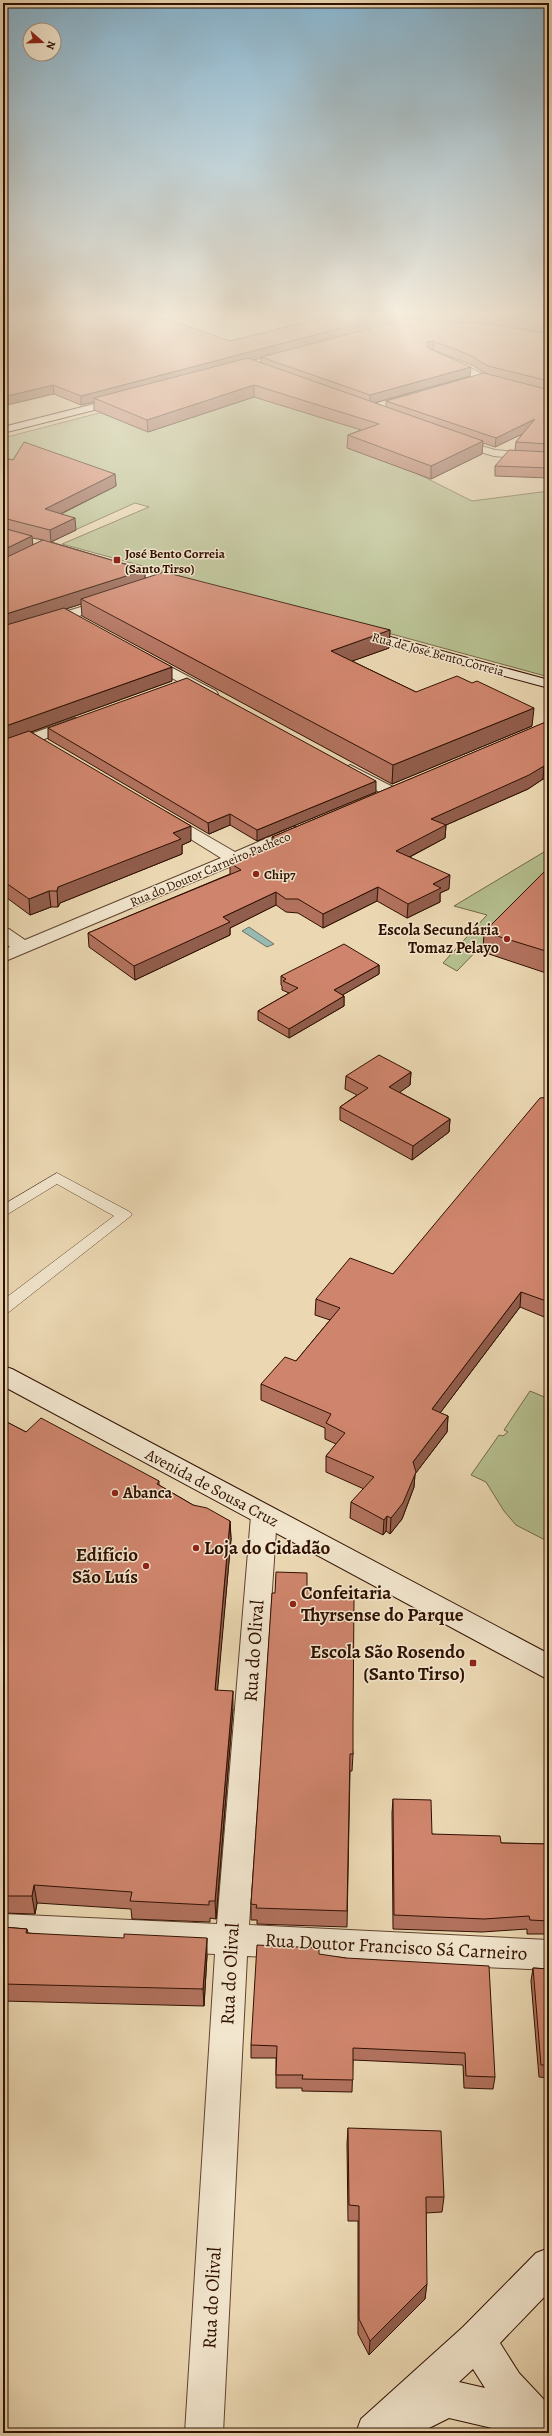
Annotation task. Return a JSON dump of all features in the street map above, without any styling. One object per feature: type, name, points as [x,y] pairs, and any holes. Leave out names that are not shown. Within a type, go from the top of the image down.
[{"type":"street","points":[[3,430],[14,428]]},
{"type":"street","points":[[446,438],[494,453],[549,458]]},
{"type":"street","points":[[104,563],[191,586]]},
{"type":"street","points":[[150,589],[170,581]]},
{"type":"street","points":[[3,635],[122,598]]},
{"type":"street","points":[[66,616],[84,625]]},
{"type":"street","name":"Rua de José Bento Correia","points":[[352,630],[549,684]]},
{"type":"street","points":[[130,650],[223,700]]},
{"type":"street","points":[[166,689],[189,681]]},
{"type":"street","points":[[3,749],[92,717]]},
{"type":"street","points":[[32,738],[50,749]]},
{"type":"street","points":[[338,764],[398,789],[369,802]]},
{"type":"street","points":[[150,808],[234,858]]},
{"type":"street","name":"Rua do Doutor Carneiro Pacheco","points":[[3,956],[312,826]]},
{"type":"street","points":[[3,933],[22,947]]},
{"type":"street","name":"Avenida de Sousa Cruz","points":[[3,1375],[549,1668]]},
{"type":"street","name":"Rua do Olival","points":[[204,2433],[232,1939],[264,1516]]},
{"type":"street","name":"Rua Doutor Francisco Sá Carneiro","points":[[3,1928],[549,1955]]},
{"type":"street","points":[[375,2433],[476,2340],[549,2266]]},
{"type":"street","points":[[476,2340],[506,2386],[548,2433]]},
{"type":"street","points":[[379,2433],[447,2398],[500,2411],[535,2433]]},
{"type":"lane","points":[[3,1212],[57,1178],[125,1215],[3,1308]]},
{"type":"green space","points":[[43,428],[403,428],[408,469],[472,501],[549,491],[549,677],[62,544],[149,507],[135,503],[75,530],[3,469],[3,438]]},
{"type":"green space","points":[[549,849],[549,876],[457,971],[443,963],[487,915],[454,906]]},
{"type":"green space","points":[[530,1391],[549,1399],[549,1542],[516,1525],[504,1511],[486,1482],[471,1475],[499,1435],[503,1436],[508,1432],[504,1430]]},
{"type":"water","points":[[249,927],[274,944],[267,947],[242,931]]},
{"type":"building","points":[[369,428],[445,428],[483,441],[431,466],[348,435]]},
{"type":"building","points":[[465,428],[517,428],[496,438]]},
{"type":"building","points":[[528,428],[549,428],[549,444],[516,442]]},
{"type":"building","points":[[24,442],[115,474],[45,509],[75,518],[50,530],[3,518],[3,458],[13,460]]},
{"type":"building","points":[[509,450],[549,452],[549,468],[495,466]]},
{"type":"building","points":[[3,528],[32,536],[3,550]]},
{"type":"building","points":[[43,540],[145,570],[3,615],[3,559]]},
{"type":"building","points":[[164,572],[390,630],[331,651],[416,692],[457,676],[472,683],[477,681],[534,708],[393,765],[81,599]]},
{"type":"building","points":[[64,608],[172,667],[3,727],[3,626]]},
{"type":"building","points":[[187,678],[376,781],[257,830],[230,814],[208,823],[48,728]]},
{"type":"building","points":[[548,721],[549,768],[544,766],[529,775],[431,819],[446,825],[396,851],[450,875],[433,884],[441,888],[408,904],[378,887],[323,914],[298,899],[286,899],[276,892],[223,917],[230,922],[134,966],[88,933],[241,870],[230,863],[281,842],[272,837]]},
{"type":"building","points":[[29,731],[191,826],[173,833],[181,839],[58,887],[57,891],[49,891],[29,899],[3,881],[3,740]]},
{"type":"building","points":[[544,872],[549,873],[549,952],[484,932]]},
{"type":"building","points":[[344,944],[379,965],[334,990],[344,996],[289,1029],[258,1011],[298,988],[283,981],[286,979],[281,976]]},
{"type":"building","points":[[379,1055],[411,1072],[389,1087],[450,1119],[413,1146],[340,1107],[368,1088],[346,1076]]},
{"type":"building","points":[[549,1097],[549,1302],[521,1292],[432,1409],[448,1416],[413,1462],[416,1472],[403,1503],[391,1518],[387,1516],[384,1520],[351,1502],[374,1477],[326,1456],[345,1433],[326,1423],[331,1414],[261,1384],[285,1357],[296,1361],[340,1308],[316,1299],[350,1258],[393,1274],[540,1098]]},
{"type":"building","points":[[41,1418],[159,1481],[157,1484],[193,1505],[207,1508],[230,1521],[215,1690],[233,1691],[215,1901],[209,1901],[209,1905],[130,1901],[132,1892],[34,1885],[32,1896],[3,1896],[3,1420],[26,1432]]},
{"type":"building","points":[[276,1572],[307,1573],[307,1590],[336,1591],[336,1597],[354,1598],[353,1754],[350,1754],[347,1911],[256,1908],[257,1905],[251,1904],[272,1593],[275,1593]]},
{"type":"building","points":[[393,1799],[431,1800],[432,1834],[500,1836],[501,1843],[549,1844],[549,1921],[530,1920],[529,1916],[484,1919],[394,1915]]},
{"type":"building","points":[[3,1927],[27,1929],[26,1933],[124,1938],[124,1934],[207,1938],[203,1989],[3,1984]]},
{"type":"building","points":[[257,1945],[319,1948],[319,1954],[346,1958],[489,1966],[495,2077],[466,2076],[465,2053],[353,2048],[353,2080],[302,2079],[303,2075],[276,2075],[277,2046],[251,2045]]},
{"type":"building","points":[[533,1968],[549,1969],[549,2065],[541,2065]]},
{"type":"building","points":[[348,2128],[441,2131],[444,2197],[426,2197],[427,2284],[370,2341],[359,2319],[359,2206],[349,2205]]},
{"type":"place","name":"José Bento Correia (Santo Tirso)","points":[[117,560]]},
{"type":"place","name":"Chip7","points":[[256,874]]},
{"type":"place","name":"Escola Secundária Tomaz Pelayo","points":[[507,939]]},
{"type":"place","name":"Abanca","points":[[115,1493]]},
{"type":"place","name":"Loja do Cidadão","points":[[196,1548]]},
{"type":"place","name":"Edifício São Luís","points":[[146,1566]]},
{"type":"place","name":"Confeitaria Thyrsense do Parque","points":[[293,1604]]},
{"type":"place","name":"Escola São Rosendo (Santo Tirso)","points":[[473,1663]]}]
